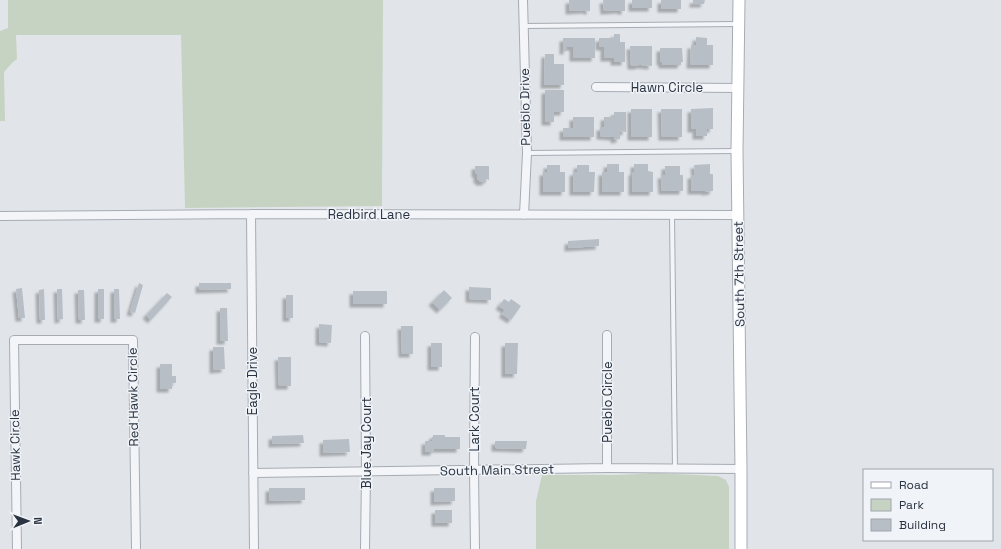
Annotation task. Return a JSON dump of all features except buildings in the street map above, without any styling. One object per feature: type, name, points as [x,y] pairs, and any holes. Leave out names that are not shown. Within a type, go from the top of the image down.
[{"type":"main road","name":"South 7th Street","points":[[739,0],[738,215],[741,469],[740,549]]},
{"type":"street","name":"Pueblo Drive","points":[[523,0],[527,153],[524,215]]},
{"type":"street","name":"Hawn Circle","points":[[596,87],[739,88]]},
{"type":"street","name":"Redbird Lane","points":[[0,216],[251,214],[738,215]]},
{"type":"street","name":"Eagle Drive","points":[[251,214],[254,549]]},
{"type":"street","name":"Blue Jay Court","points":[[365,336],[365,549]]},
{"type":"street","name":"Pueblo Circle","points":[[607,336],[607,468]]},
{"type":"street","name":"Lark Court","points":[[475,337],[475,549]]},
{"type":"street","name":"Hawk Circle","points":[[14,340],[17,549]]},
{"type":"street","name":"Red Hawk Circle","points":[[14,340],[132,340],[136,549]]},
{"type":"street","name":"South Main Street","points":[[253,473],[607,468],[741,469]]},
{"type":"lane","points":[[524,26],[739,24]]},
{"type":"lane","points":[[527,153],[738,151]]},
{"type":"lane","points":[[672,215],[675,469]]},
{"type":"green space","points":[[8,0],[383,0],[382,206],[185,208],[181,35],[16,35],[17,59],[4,72],[5,121],[0,121],[0,31],[8,28]]},
{"type":"green space","points":[[655,473],[718,476],[726,480],[729,487],[729,549],[536,549],[536,501],[542,475],[618,475]]}]
